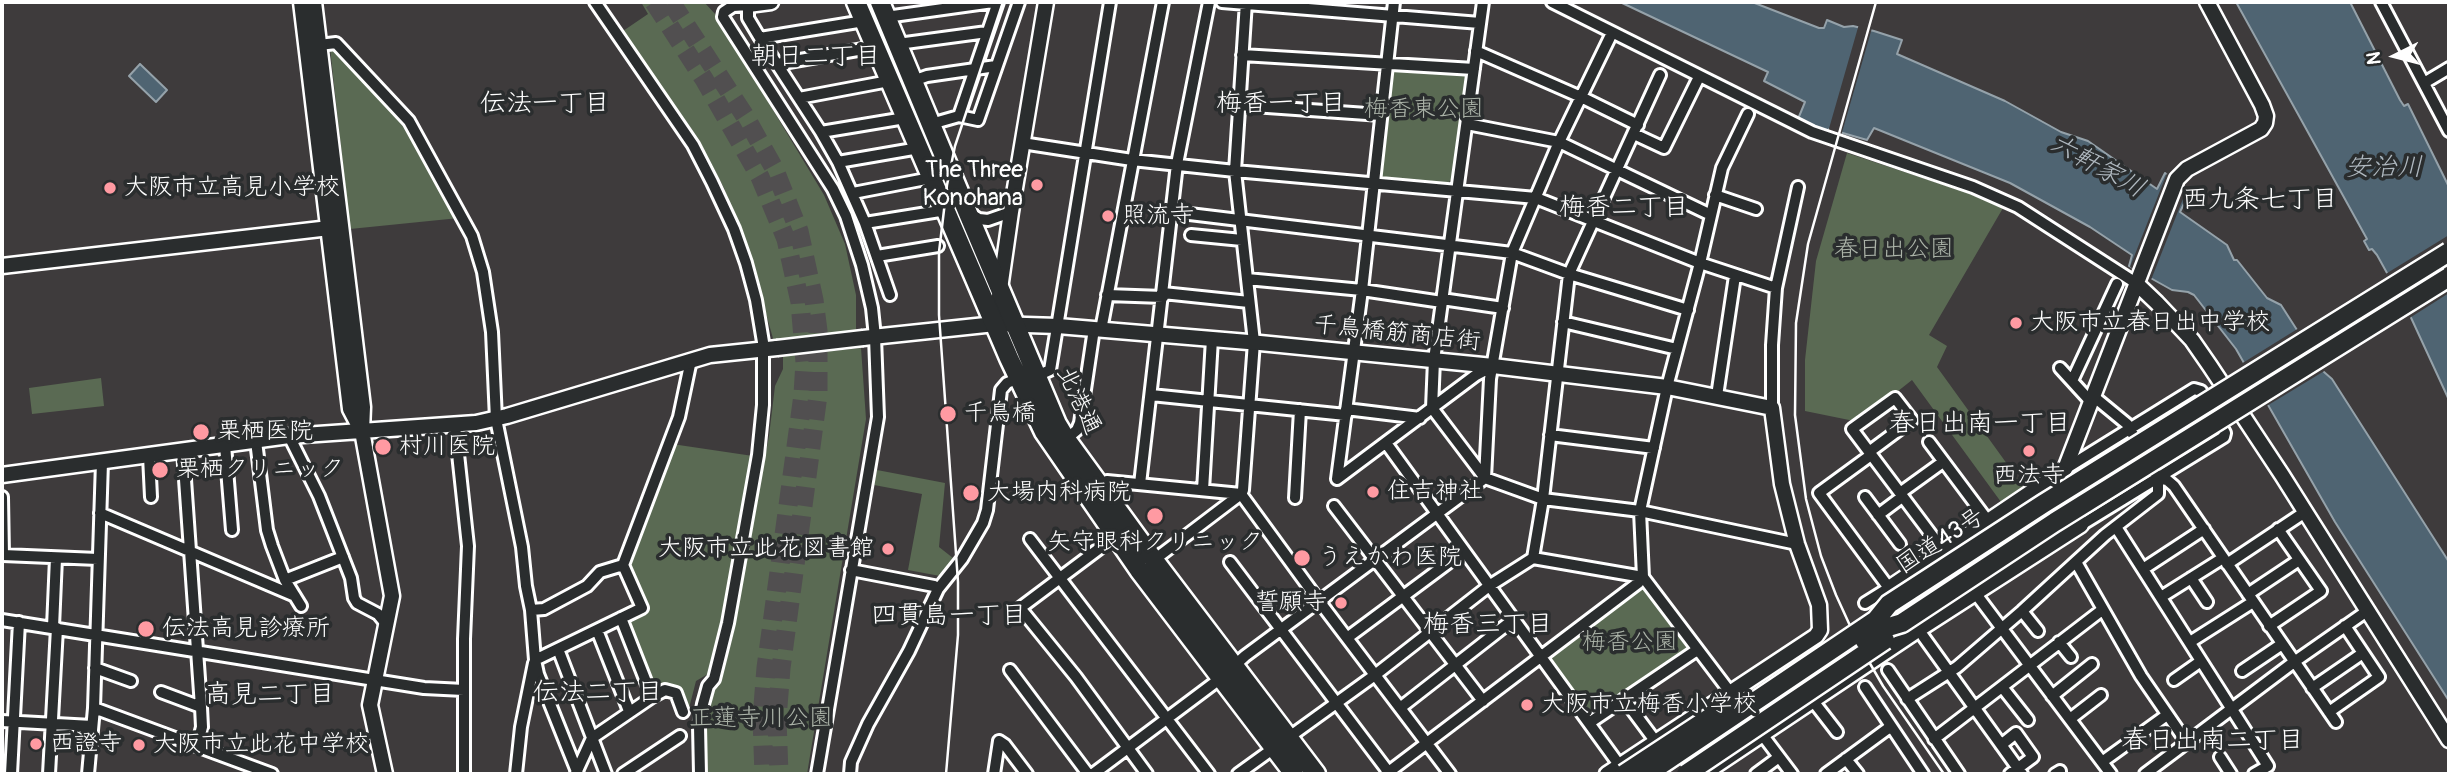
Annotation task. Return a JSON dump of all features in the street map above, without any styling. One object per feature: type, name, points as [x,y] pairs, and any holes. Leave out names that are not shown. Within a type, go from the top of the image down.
[{"type":"main road","name":"北港通","points":[[856,2],[995,324],[1028,377],[1060,444],[1116,537],[1294,774]]},
{"type":"main road","name":"北港通","points":[[883,9],[1016,324],[1028,377]]},
{"type":"main road","name":"国道43号","points":[[1647,774],[1876,620],[1889,596],[2449,252]]},
{"type":"main road","name":"国道43号","points":[[1667,774],[1882,629],[1913,630],[2066,515],[2449,277]]},
{"type":"main road","name":"北港通","points":[[1060,444],[1100,488],[1316,774]]},
{"type":"main road","points":[[1617,771],[1870,611],[1889,596]]},
{"type":"main road","points":[[1686,774],[1888,638],[1913,630]]},
{"type":"street","points":[[301,2],[335,227]]},
{"type":"street","points":[[314,2],[350,409],[362,431],[392,596],[370,705],[385,774]]},
{"type":"street","points":[[595,2],[693,145],[712,182],[746,263],[770,349],[758,455],[727,623],[714,679],[708,686],[701,715],[698,751],[700,774]]},
{"type":"street","points":[[771,2],[745,4],[728,9],[723,17],[833,189],[846,216],[872,308],[869,338],[878,416],[817,774]]},
{"type":"street","points":[[883,9],[995,2],[959,116]]},
{"type":"street","points":[[931,124],[959,116],[978,120],[1018,2]]},
{"type":"street","points":[[995,324],[1010,212],[1045,2]]},
{"type":"street","points":[[850,774],[851,762],[868,724],[909,651],[938,589],[962,559],[983,523],[987,510],[1001,390],[1004,385],[1050,370],[1110,2]]},
{"type":"street","points":[[1060,444],[1080,423],[1163,2]]},
{"type":"street","points":[[1140,484],[1177,164],[1209,2]]},
{"type":"street","points":[[1222,2],[1480,23]]},
{"type":"street","points":[[1394,2],[1362,290],[1337,480],[1476,375],[1493,366]]},
{"type":"street","points":[[1483,2],[1434,360],[1433,408],[1485,478],[1543,499],[1640,511],[1797,544]]},
{"type":"street","points":[[1552,2],[1699,78],[1821,136],[1973,187],[2018,207],[2138,279],[2192,340],[2246,419],[2449,740]]},
{"type":"street","points":[[2065,470],[2178,179],[2187,169],[2261,130],[2266,120],[2262,105],[2207,2]]},
{"type":"street","points":[[2381,2],[2449,131]]},
{"type":"street","points":[[745,4],[748,18],[838,162],[865,223],[891,295]]},
{"type":"street","points":[[1246,4],[1235,171],[1254,342],[1241,494],[1450,774]]},
{"type":"street","points":[[760,38],[864,21]]},
{"type":"street","points":[[898,44],[987,32]]},
{"type":"street","points":[[1485,478],[1490,379],[1512,253],[1559,142],[1612,33]]},
{"type":"street","points":[[319,45],[336,43],[409,121],[472,236],[483,272],[492,331],[496,419],[522,547],[535,660],[577,773]]},
{"type":"street","points":[[777,64],[875,47]]},
{"type":"street","points":[[1476,51],[1581,97],[1664,148],[1699,78]]},
{"type":"street","points":[[1242,55],[1474,69]]},
{"type":"street","points":[[913,81],[927,76],[996,66]]},
{"type":"street","points":[[2424,83],[2449,68]]},
{"type":"street","points":[[1533,558],[1543,499],[1570,274],[1660,75]]},
{"type":"street","points":[[799,97],[889,81]]},
{"type":"street","points":[[1239,105],[1381,115]]},
{"type":"street","points":[[1748,114],[1722,168],[1667,387],[1640,511],[1643,577],[1792,774]]},
{"type":"street","points":[[821,132],[905,118]]},
{"type":"street","points":[[1467,124],[1559,142],[1711,215]]},
{"type":"street","points":[[1022,143],[1132,160],[1536,198],[1700,263],[1776,288]]},
{"type":"street","points":[[838,162],[919,148]]},
{"type":"street","points":[[853,193],[932,178]]},
{"type":"street","points":[[1386,443],[1589,723],[1617,771],[1656,742],[1816,636],[1821,624],[1819,605],[1797,544],[1782,484],[1772,408],[1776,288],[1798,187]]},
{"type":"street","points":[[1716,195],[1756,209]]},
{"type":"street","points":[[865,223],[946,210]]},
{"type":"street","points":[[967,211],[979,219],[988,220],[1010,212]]},
{"type":"street","points":[[1173,212],[1512,253],[1570,274],[1688,310]]},
{"type":"street","points":[[2,266],[335,227]]},
{"type":"street","points":[[1191,235],[1242,240]]},
{"type":"street","points":[[877,256],[938,246]]},
{"type":"street","points":[[1717,396],[1735,276]]},
{"type":"street","points":[[1247,279],[1503,308]]},
{"type":"street","points":[[2072,381],[2117,284]]},
{"type":"street","points":[[1107,295],[1163,295],[1249,302]]},
{"type":"street","points":[[1563,322],[1677,349]]},
{"type":"street","name":"千鳥橋筋商店街","points":[[869,338],[995,324],[1097,329],[1493,366],[1667,387],[1772,408]]},
{"type":"street","points":[[2,475],[289,436],[455,426],[496,419],[710,355],[869,338]]},
{"type":"street","points":[[1203,490],[1212,339]]},
{"type":"street","points":[[535,660],[642,608],[622,565],[679,417],[691,360]]},
{"type":"street","points":[[1907,699],[1949,672],[2003,629],[2105,535],[2158,494],[2158,478],[2130,429],[2092,399],[2060,368]]},
{"type":"street","points":[[1703,774],[1913,630],[1976,594],[2081,525],[2224,438],[2225,433],[2201,391],[2194,389],[1988,521],[1944,551],[1889,596],[1865,603]]},
{"type":"street","points":[[1151,395],[1300,410],[1420,418]]},
{"type":"street","points":[[2001,745],[2016,733],[2033,757],[2017,772],[1949,672],[1913,630],[1819,493],[1870,453],[1912,420],[1895,398],[1852,429],[1870,453],[1901,495],[2003,629],[2111,774]]},
{"type":"street","points":[[1295,498],[1300,410]]},
{"type":"street","points":[[455,426],[468,546],[464,774]]},
{"type":"street","points":[[1550,435],[1654,448]]},
{"type":"street","points":[[289,436],[319,496],[351,578],[354,598],[357,603],[378,614],[387,625]]},
{"type":"street","points":[[256,441],[267,530],[285,580],[301,606]]},
{"type":"street","points":[[1929,442],[1988,521]]},
{"type":"street","points":[[225,445],[232,530]]},
{"type":"street","points":[[183,451],[202,727],[197,746]]},
{"type":"street","points":[[149,456],[151,497]]},
{"type":"street","points":[[88,774],[94,709],[102,462]]},
{"type":"street","points":[[1878,514],[1943,462]]},
{"type":"street","points":[[1093,774],[1222,678],[1234,664],[1485,478]]},
{"type":"street","points":[[2052,478],[2081,525]]},
{"type":"street","points":[[2158,478],[2167,480],[2174,486],[2336,722]]},
{"type":"street","points":[[1100,488],[1107,481],[1241,494]]},
{"type":"street","points":[[1154,560],[1241,494]]},
{"type":"street","points":[[2131,495],[2140,508]]},
{"type":"street","points":[[2,497],[3,555],[98,559]]},
{"type":"street","points":[[1865,497],[1900,544]]},
{"type":"street","points":[[1334,506],[1483,701]]},
{"type":"street","points":[[2161,597],[2305,512]]},
{"type":"street","points":[[100,513],[295,596]]},
{"type":"street","points":[[2095,518],[2105,535]]},
{"type":"street","points":[[2116,527],[2268,766],[2254,774]]},
{"type":"street","points":[[2143,569],[2204,529]]},
{"type":"street","points":[[2269,626],[2321,591],[2278,529]]},
{"type":"street","points":[[1116,537],[1020,608],[1076,677],[1147,774]]},
{"type":"street","points":[[1030,539],[1209,774]]},
{"type":"street","points":[[1347,638],[1464,551]]},
{"type":"street","points":[[285,580],[342,557]]},
{"type":"street","points":[[49,774],[56,558]]},
{"type":"street","points":[[1238,774],[1375,675],[1489,586],[1533,558],[1643,577]]},
{"type":"street","points":[[2190,642],[2299,560]]},
{"type":"street","points":[[1230,562],[1388,774],[1643,577]]},
{"type":"street","points":[[2076,562],[2102,610],[2187,743]]},
{"type":"street","points":[[531,610],[544,609],[587,586],[600,572],[622,565]]},
{"type":"street","points":[[851,570],[938,589]]},
{"type":"street","points":[[2191,578],[2207,602]]},
{"type":"street","points":[[1934,739],[2102,610]]},
{"type":"street","points":[[2022,611],[2038,631]]},
{"type":"street","points":[[2145,774],[2367,611]]},
{"type":"street","points":[[621,618],[652,696]]},
{"type":"street","points":[[1400,708],[1514,619]]},
{"type":"street","points":[[2,620],[424,688],[464,690]]},
{"type":"street","points":[[8,767],[14,722],[19,622]]},
{"type":"street","points":[[2329,712],[2379,677],[2345,626]]},
{"type":"street","points":[[597,630],[629,712]]},
{"type":"street","points":[[2060,642],[2071,657]]},
{"type":"street","points":[[2242,671],[2282,644]]},
{"type":"street","points":[[558,649],[606,774]]},
{"type":"street","points":[[1589,723],[1697,650]]},
{"type":"street","points":[[2312,688],[2363,653]]},
{"type":"street","points":[[1787,655],[1837,732]]},
{"type":"street","points":[[516,774],[521,727],[535,660]]},
{"type":"street","points":[[2174,680],[2202,661]]},
{"type":"street","points":[[2052,696],[2092,664]]},
{"type":"street","points":[[95,668],[131,681]]},
{"type":"street","points":[[1010,670],[1088,774]]},
{"type":"street","points":[[1888,670],[1959,774]]},
{"type":"street","points":[[1865,687],[1923,774]]},
{"type":"street","points":[[2002,687],[2028,720]]},
{"type":"street","points":[[577,773],[592,738],[652,696],[665,690],[676,693],[683,712]]},
{"type":"street","points":[[161,692],[201,708]]},
{"type":"street","points":[[2070,719],[2101,695]]},
{"type":"street","points":[[1624,699],[1656,742]]},
{"type":"street","points":[[94,709],[272,774]]},
{"type":"street","points":[[2102,762],[2167,715]]},
{"type":"street","points":[[2,721],[92,726]]},
{"type":"street","points":[[1826,774],[1890,727]]},
{"type":"street","points":[[623,774],[680,736]]},
{"type":"street","points":[[994,774],[999,741],[1027,774]]},
{"type":"street","points":[[1756,774],[1779,757]]},
{"type":"street","points":[[2220,757],[2231,774]]},
{"type":"street","points":[[1846,759],[1858,774]]},
{"type":"green space","points":[[641,2],[704,2],[716,15],[824,195],[845,244],[856,295],[856,333],[774,342],[749,253],[724,188],[699,140],[623,31],[648,14]]},
{"type":"green space","points":[[334,47],[409,125],[459,218],[350,229],[330,48]]},
{"type":"green space","name":"梅香東公園","points":[[1396,68],[1463,72],[1467,77],[1452,179],[1448,183],[1383,178],[1380,173],[1391,72]]},
{"type":"green space","name":"春日出公園","points":[[1847,153],[1968,193],[2003,208],[1929,335],[1947,346],[1937,367],[2023,486],[2001,502],[1912,380],[1859,422],[1805,411],[1805,360],[1816,261]]},
{"type":"green space","name":"正蓮寺川公園","points":[[861,348],[866,419],[807,774],[708,774],[708,708],[714,689],[719,686],[733,635],[769,436],[775,386],[783,369],[783,356]]},
{"type":"green space","points":[[101,378],[104,406],[32,414],[29,388]]},
{"type":"green space","points":[[672,444],[753,456],[722,623],[708,674],[696,681],[687,716],[677,690],[653,689],[626,621],[644,610],[628,568]]},
{"type":"green space","points":[[877,470],[945,483],[939,547],[953,558],[940,576],[908,570],[922,494],[874,485]]},
{"type":"green space","name":"梅香公園","points":[[1638,589],[1644,589],[1686,647],[1686,652],[1594,712],[1588,711],[1550,660],[1550,655]]},
{"type":"water","name":"六軒家川","points":[[1620,2],[1752,2],[1819,28],[1824,28],[1827,20],[1844,27],[1853,26],[1902,40],[1897,54],[2005,101],[2061,132],[2088,141],[2157,189],[2165,173],[2190,191],[2180,212],[2227,245],[2234,260],[2237,260],[2267,298],[2281,305],[2324,372],[2332,379],[2449,562],[2449,701],[2335,522],[2236,349],[2194,295],[2172,290],[2129,266],[2132,255],[2090,227],[2010,183],[1874,128],[1867,140],[1829,129],[1827,132],[1798,119],[1805,102],[1764,81],[1768,72]]},
{"type":"water","name":"安治川","points":[[2236,2],[2350,2],[2400,100],[2404,106],[2408,104],[2449,187],[2449,400],[2407,309],[2377,255],[2372,249],[2369,250],[2364,241],[2367,239]]},
{"type":"water","points":[[140,64],[167,90],[156,102],[129,76]]},
{"type":"pier","points":[[1859,24],[1872,28],[1841,136],[1828,132]]},
{"type":"pier","points":[[2167,173],[2188,186],[2151,280],[2130,267]]},
{"type":"pier","points":[[2449,235],[2449,293],[2408,319],[2384,275]]},
{"type":"pier","points":[[2299,328],[2326,370],[2265,407],[2241,364]]},
{"type":"tunnel","points":[[654,2],[704,79],[760,177],[786,239],[800,302],[805,362],[803,395],[766,668],[762,718],[764,774]]},
{"type":"tunnel","points":[[671,2],[745,116],[774,168],[799,231],[814,300],[818,331],[818,395],[781,668],[777,719],[779,774]]},
{"type":"railway","points":[[946,774],[958,635],[958,582],[939,315],[939,252],[955,146],[1003,2]]},
{"type":"railway","points":[[1876,2],[1808,244],[1796,323],[1795,415],[1806,499],[1821,556],[1836,595],[1857,641],[1883,686],[1944,774]]},
{"type":"place","name":"The Three Konohana","points":[[1037,185]]},
{"type":"place","name":"大阪市立高見小学校","points":[[110,188]]},
{"type":"place","name":"照流寺","points":[[1108,216]]},
{"type":"place","name":"大阪市立春日出中学校","points":[[2016,323]]},
{"type":"place","name":"千鳥橋","points":[[948,414]]},
{"type":"place","name":"栗栖医院","points":[[201,432]]},
{"type":"place","name":"村川医院","points":[[383,447]]},
{"type":"place","name":"西法寺","points":[[2029,451]]},
{"type":"place","name":"栗栖クリニック","points":[[160,470]]},
{"type":"place","name":"住吉神社","points":[[1373,492]]},
{"type":"place","name":"大場内科病院","points":[[971,493]]},
{"type":"place","name":"矢守眼科クリニック","points":[[1155,516]]},
{"type":"place","name":"大阪市立此花図書館","points":[[888,549]]},
{"type":"place","name":"うえかわ医院","points":[[1302,558]]},
{"type":"place","name":"誓願寺","points":[[1341,603]]},
{"type":"place","name":"伝法高見診療所","points":[[146,629]]},
{"type":"place","name":"大阪市立梅香小学校","points":[[1527,705]]},
{"type":"place","name":"西證寺","points":[[36,744]]},
{"type":"place","name":"大阪市立此花中学校","points":[[139,745]]},
{"type":"district","name":"朝日二丁目","points":[[816,57]]},
{"type":"district","name":"伝法一丁目","points":[[545,104]]},
{"type":"district","name":"梅香一丁目","points":[[1281,104]]},
{"type":"district","name":"西九条七丁目","points":[[2260,200]]},
{"type":"district","name":"梅香二丁目","points":[[1624,208]]},
{"type":"district","name":"春日出南一丁目","points":[[1980,424]]},
{"type":"district","name":"四貫島一丁目","points":[[949,616]]},
{"type":"district","name":"梅香三丁目","points":[[1488,625]]},
{"type":"district","name":"伝法二丁目","points":[[598,693]]},
{"type":"district","name":"高見二丁目","points":[[270,695]]},
{"type":"district","name":"春日出南二丁目","points":[[2213,741]]}]
